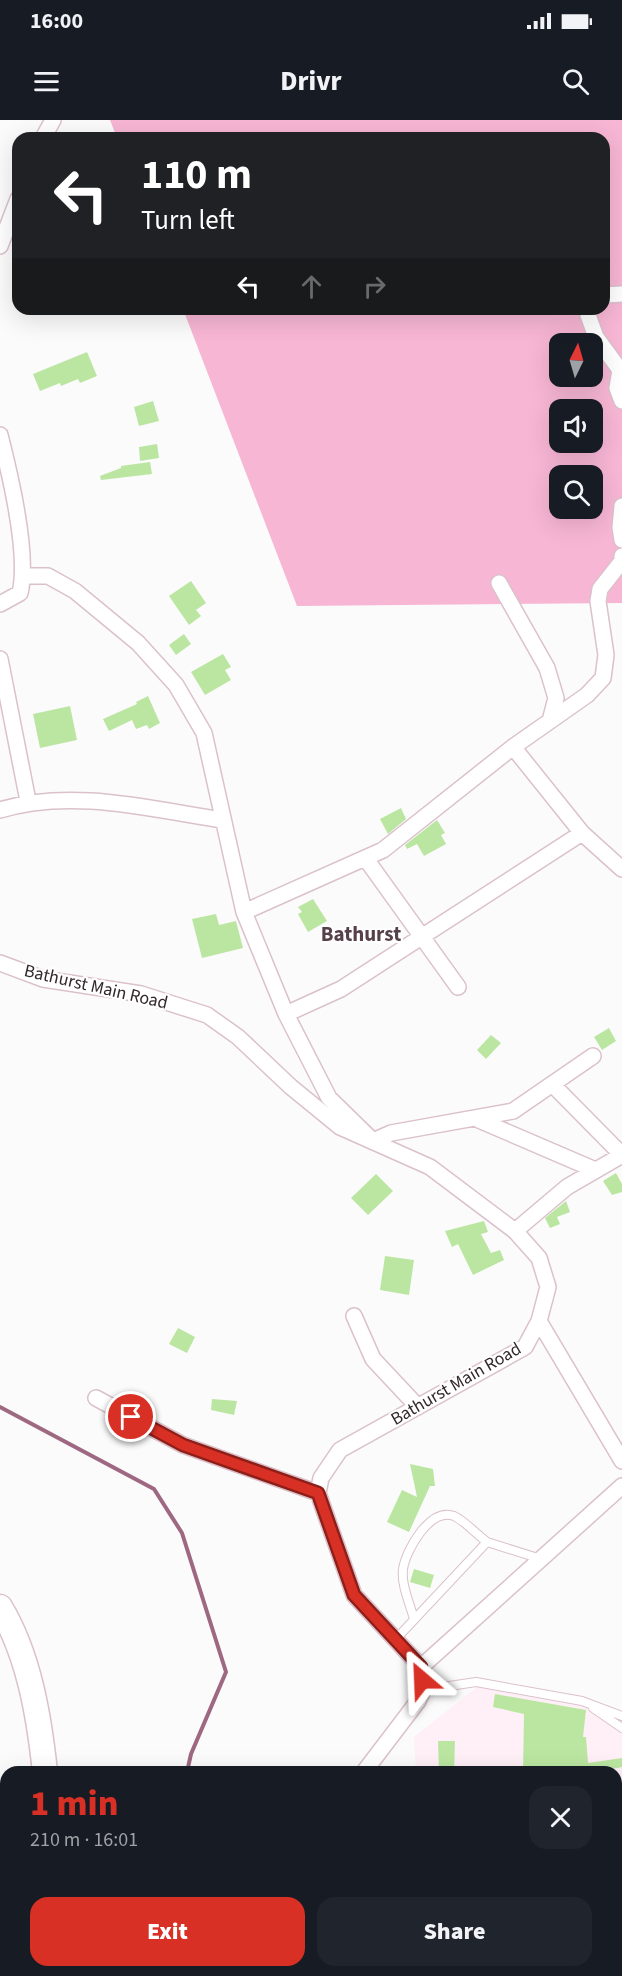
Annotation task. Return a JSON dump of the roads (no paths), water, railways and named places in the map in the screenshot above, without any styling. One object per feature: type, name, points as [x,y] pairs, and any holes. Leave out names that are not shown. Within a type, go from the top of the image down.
[{"type":"main road","points":[[0,1607],[15,1632],[40,1726],[44,1766]]},
{"type":"street","points":[[0,246],[12,215]]},
{"type":"street","points":[[588,315],[596,337],[620,370],[617,388],[622,401]]},
{"type":"street","points":[[0,435],[11,476],[24,576],[20,593],[0,604]]},
{"type":"street","points":[[622,506],[620,527],[622,540]]},
{"type":"street","points":[[244,912],[383,850],[513,747],[587,695],[603,678],[606,655],[598,601],[600,589],[622,561],[622,556]]},
{"type":"street","points":[[24,576],[48,576],[75,591],[138,643],[176,686],[204,733],[244,912],[286,1014],[329,1098],[373,1141],[391,1133],[513,1112],[593,1056]]},
{"type":"street","points":[[499,583],[547,668],[556,698],[550,721]]},
{"type":"street","points":[[0,659],[28,801]]},
{"type":"street","points":[[513,747],[582,833],[622,869]]},
{"type":"street","points":[[0,810],[28,801],[99,802],[222,820]]},
{"type":"street","points":[[286,1014],[342,989],[582,833]]},
{"type":"street","points":[[366,859],[458,987]]},
{"type":"street","name":"Bathurst Main Road","points":[[0,963],[43,978],[141,994],[207,1015],[238,1037],[291,1087],[340,1127],[430,1167],[515,1231],[539,1258],[548,1287],[539,1321],[525,1347],[340,1450],[321,1478],[318,1493]]},
{"type":"street","points":[[515,1231],[567,1187],[593,1169],[622,1155],[552,1084]]},
{"type":"street","points":[[479,1119],[593,1169]]},
{"type":"street","points":[[354,1316],[373,1359],[417,1407]]},
{"type":"street","points":[[539,1321],[622,1461]]},
{"type":"street","points":[[96,1398],[183,1445],[318,1493],[354,1595],[421,1667],[423,1690],[418,1701],[369,1766]]},
{"type":"street","points":[[421,1667],[622,1486]]},
{"type":"lane","points":[[414,1620],[403,1570],[407,1556],[429,1522],[439,1516],[453,1516],[487,1542],[541,1559]]},
{"type":"lane","points":[[395,1640],[487,1542]]},
{"type":"lane","points":[[423,1690],[476,1682],[582,1701],[622,1716]]},
{"type":"lane","points":[[582,1701],[622,1728]]},
{"type":"waterway","points":[[0,1407],[154,1489],[182,1533],[226,1672],[191,1754],[188,1766]]},
{"type":"district","name":"Bathurst","points":[[361,934]]}]
